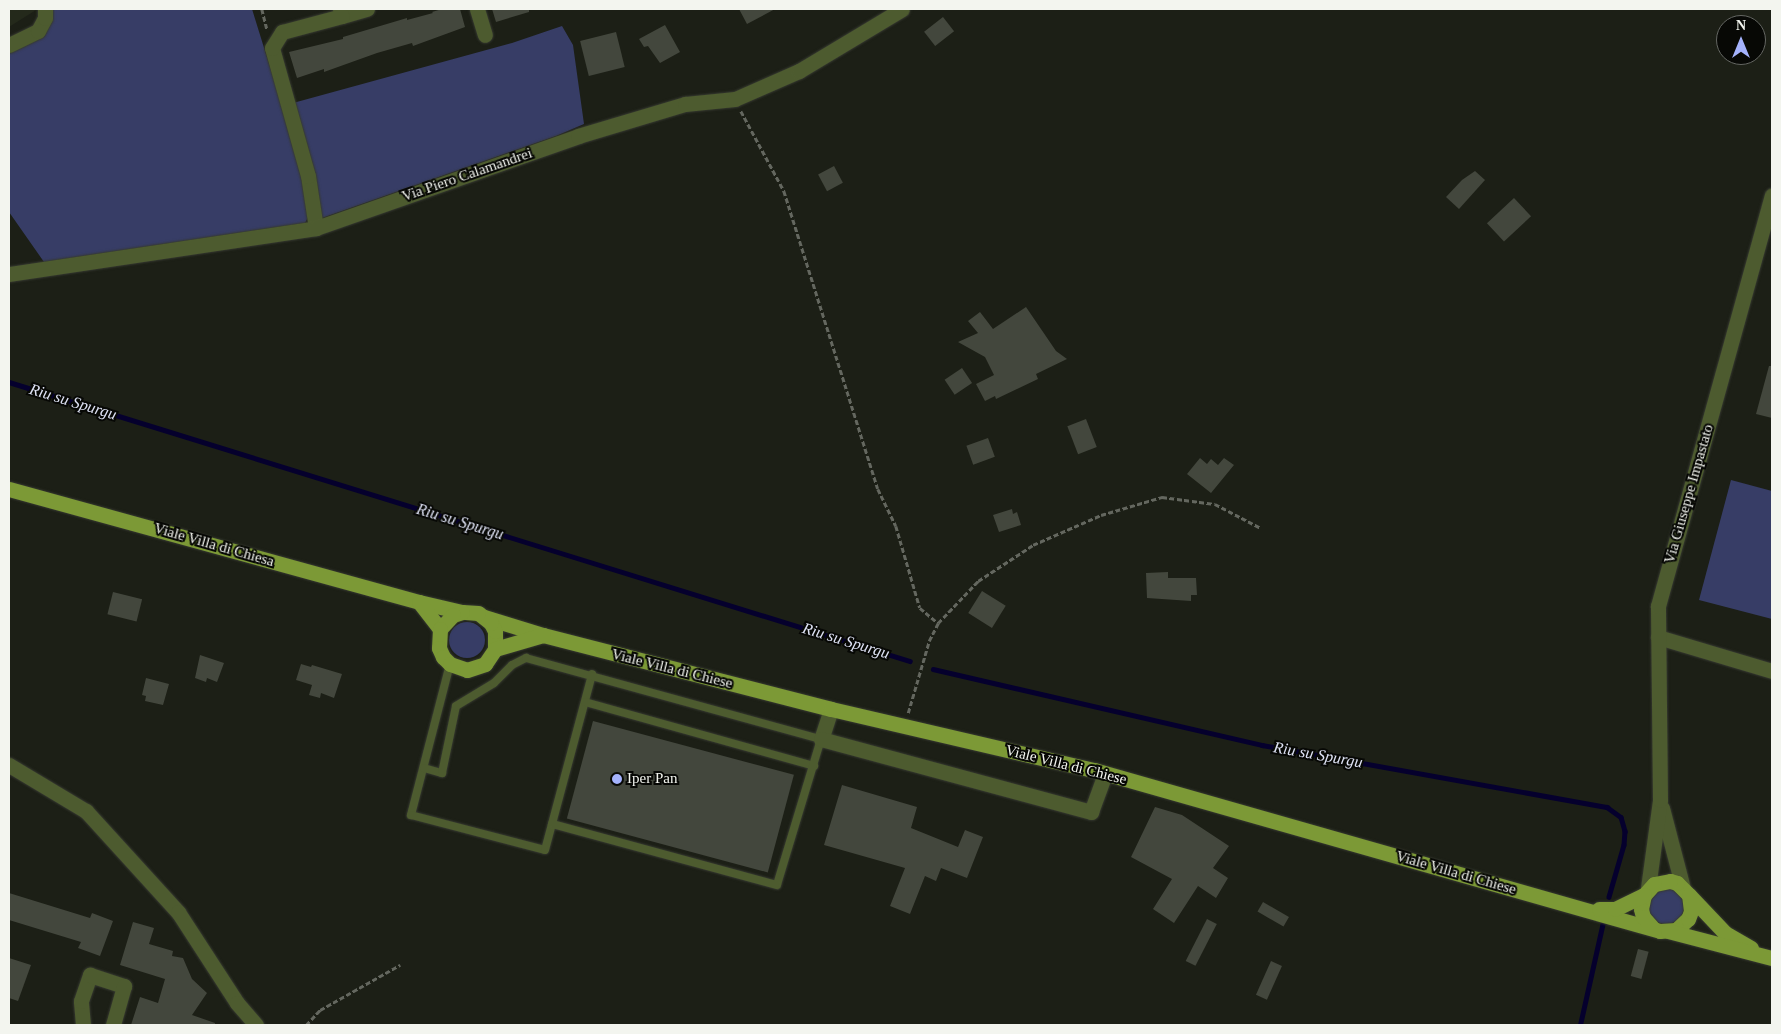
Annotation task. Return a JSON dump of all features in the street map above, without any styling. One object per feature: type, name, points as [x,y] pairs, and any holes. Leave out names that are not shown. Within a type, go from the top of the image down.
[{"type":"main road","name":"Viale Villa di Chiesa","points":[[9,489],[419,602],[462,612],[470,611],[543,635]]},
{"type":"main road","points":[[419,602],[440,629]]},
{"type":"main road","points":[[462,612],[453,615],[440,629],[439,648],[450,664],[467,670],[476,669],[491,658],[496,649],[495,631],[484,617]]},
{"type":"main road","points":[[496,649],[543,635]]},
{"type":"main road","name":"Viale Villa di Chiese","points":[[543,635],[831,709],[1105,774],[1585,910]]},
{"type":"main road","points":[[1585,910],[1615,909],[1646,891],[1654,884],[1670,881],[1686,891],[1726,933],[1770,958]]},
{"type":"main road","points":[[1646,891],[1641,909],[1643,916],[1653,928]]},
{"type":"main road","points":[[1668,932],[1676,930],[1688,919],[1691,911],[1686,891]]},
{"type":"main road","points":[[1585,910],[1770,958]]},
{"type":"street","points":[[9,45],[38,31],[45,18],[44,9]]},
{"type":"street","points":[[316,228],[308,176],[272,48],[282,32],[341,12],[367,9]]},
{"type":"street","points":[[477,9],[485,35]]},
{"type":"street","name":"Via Piero Calamandrei","points":[[9,274],[316,228],[578,136],[686,104],[735,99],[799,72],[902,9]]},
{"type":"street","name":"Via Giuseppe Impastato","points":[[1646,891],[1660,800],[1658,606],[1772,196]]},
{"type":"street","points":[[1658,637],[1772,671]]},
{"type":"street","points":[[831,709],[821,738],[1092,812],[1105,774]]},
{"type":"street","points":[[9,765],[86,811],[178,912],[237,1003],[256,1025]]},
{"type":"street","name":"Via Giuseppe Impastato","points":[[1660,800],[1686,891]]},
{"type":"street","points":[[83,1025],[81,1002],[90,975],[124,986],[113,1025]]},
{"type":"lane","points":[[424,768],[442,773],[456,706],[494,683],[512,664],[526,658],[592,674],[821,738],[777,884],[552,824]]},
{"type":"lane","points":[[450,664],[411,815],[545,850],[592,674]]},
{"type":"lane","points":[[585,702],[814,766]]},
{"type":"lane","points":[[434,731],[450,736]]},
{"type":"path","points":[[735,99],[784,191],[878,489],[896,526],[920,608],[938,622]]},
{"type":"path","points":[[904,726],[929,641],[938,622],[978,581],[1033,545],[1101,515],[1162,497],[1215,504],[1261,528]]},
{"type":"path","points":[[306,1025],[320,1010],[400,965]]},
{"type":"shaded area","points":[[9,9],[36,9],[36,10],[9,27]]},
{"type":"shaded area","points":[[52,9],[252,9],[301,167],[308,217],[305,223],[44,262],[9,212],[9,50],[47,31]]},
{"type":"shaded area","points":[[562,26],[573,45],[584,124],[556,136],[322,218],[293,103],[512,43]]},
{"type":"shaded area","points":[[1731,480],[1772,491],[1772,619],[1699,600]]},
{"type":"shaded area","points":[[467,622],[474,623],[480,627],[484,633],[484,647],[480,653],[474,657],[467,658],[460,657],[454,653],[450,647],[449,640],[450,633],[454,627],[460,623]]},
{"type":"shaded area","points":[[1666,888],[1679,893],[1684,906],[1679,919],[1666,924],[1653,919],[1648,906],[1653,893]]},
{"type":"building","points":[[442,9],[460,9],[465,27],[413,46],[412,43],[324,72],[324,69],[297,78],[289,52],[343,39],[343,37]]},
{"type":"building","points":[[492,9],[529,9],[529,12],[496,22]]},
{"type":"building","points":[[739,9],[775,9],[747,24]]},
{"type":"building","points":[[943,17],[954,31],[935,46],[924,32]]},
{"type":"building","points":[[665,25],[680,52],[660,63],[648,46],[644,47],[639,39]]},
{"type":"building","points":[[616,32],[625,67],[589,76],[580,41]]},
{"type":"building","points":[[834,166],[843,183],[827,191],[818,174]]},
{"type":"building","points":[[1475,171],[1485,180],[1459,209],[1446,197],[1462,180]]},
{"type":"building","points":[[1514,198],[1531,216],[1504,242],[1487,223]]},
{"type":"building","points":[[1026,307],[1056,351],[1067,359],[1036,374],[1038,379],[996,399],[995,396],[985,401],[976,384],[994,375],[985,357],[958,342],[978,333],[968,321],[980,312],[993,329]]},
{"type":"building","points":[[1769,366],[1772,366],[1772,418],[1756,414]]},
{"type":"building","points":[[962,368],[972,383],[955,395],[945,380]]},
{"type":"building","points":[[1086,419],[1097,447],[1078,454],[1067,426]]},
{"type":"building","points":[[988,438],[995,457],[973,465],[966,446]]},
{"type":"building","points":[[1200,458],[1207,464],[1211,459],[1218,465],[1224,458],[1234,465],[1211,493],[1187,474]]},
{"type":"building","points":[[1012,509],[1013,514],[1017,512],[1021,525],[999,532],[993,515]]},
{"type":"building","points":[[1168,572],[1168,578],[1196,578],[1197,595],[1191,595],[1191,601],[1147,598],[1146,573]]},
{"type":"building","points":[[982,591],[1006,606],[992,628],[968,613]]},
{"type":"building","points":[[113,592],[142,599],[137,622],[107,614]]},
{"type":"building","points":[[200,655],[224,663],[217,682],[207,678],[206,682],[195,678]]},
{"type":"building","points":[[301,664],[311,667],[312,665],[342,674],[334,698],[321,693],[320,698],[309,695],[312,685],[296,680]]},
{"type":"building","points":[[146,678],[169,684],[163,705],[145,701],[146,696],[142,695]]},
{"type":"building","points":[[593,721],[794,775],[768,872],[567,819]]},
{"type":"building","points":[[842,785],[917,807],[911,828],[958,847],[965,830],[983,837],[967,878],[941,868],[936,881],[925,876],[910,914],[890,906],[905,868],[824,845]]},
{"type":"building","points":[[1155,807],[1182,815],[1229,846],[1213,868],[1228,878],[1216,898],[1198,886],[1174,923],[1153,909],[1172,879],[1131,857]]},
{"type":"building","points":[[9,893],[90,918],[92,913],[113,921],[100,956],[78,948],[81,942],[9,920]]},
{"type":"building","points":[[1263,902],[1289,917],[1283,927],[1258,912]]},
{"type":"building","points":[[1207,919],[1217,924],[1195,966],[1186,961]]},
{"type":"building","points":[[133,922],[154,928],[149,944],[173,951],[172,956],[183,958],[192,979],[207,993],[192,1015],[215,1023],[215,1025],[131,1025],[140,997],[158,1003],[165,979],[120,965]]},
{"type":"building","points":[[1638,949],[1649,952],[1641,979],[1631,976]]},
{"type":"building","points":[[9,958],[31,965],[18,1001],[9,998]]},
{"type":"building","points":[[1271,961],[1282,966],[1267,1000],[1256,995]]},
{"type":"waterway","name":"Riu su Spurgu","points":[[9,382],[910,661]]},
{"type":"waterway","name":"Riu su Spurgu","points":[[933,669],[1262,745],[1607,807],[1621,817],[1625,831],[1624,845],[1609,897]]},
{"type":"waterway","name":"Riu su Spurgu","points":[[1580,1025],[1603,922]]},
{"type":"place","name":"Iper Pan","points":[[617,779]]}]
